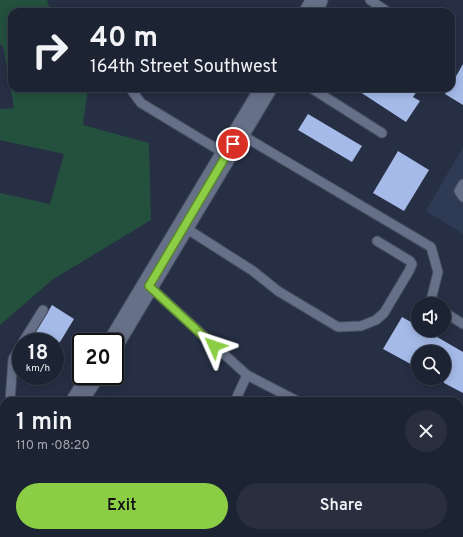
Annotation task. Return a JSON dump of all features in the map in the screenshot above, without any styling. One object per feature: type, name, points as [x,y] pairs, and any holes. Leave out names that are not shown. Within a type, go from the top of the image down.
[{"type":"street","points":[[120,333],[264,92]]},
{"type":"street","points":[[80,397],[87,385]]},
{"type":"lane","points":[[370,0],[382,8]]},
{"type":"lane","points":[[133,92],[140,103],[227,155]]},
{"type":"lane","points":[[317,92],[382,133]]},
{"type":"lane","points":[[240,134],[431,247],[438,272],[432,297]]},
{"type":"lane","points":[[463,184],[460,191],[463,197]]},
{"type":"lane","points":[[184,227],[253,271],[278,291],[338,327],[361,326],[376,320],[384,313],[409,271],[412,264],[410,260],[377,241]]},
{"type":"lane","points":[[149,286],[247,375],[289,397]]},
{"type":"lane","points":[[29,333],[43,310]]},
{"type":"lane","points":[[451,316],[463,324]]},
{"type":"lane","points":[[10,397],[12,373]]},
{"type":"lane","points":[[237,397],[247,375]]},
{"type":"shaded area","points":[[463,147],[463,234],[426,211]]},
{"type":"green space","points":[[0,0],[47,0],[50,8],[8,8],[8,74],[3,46],[0,44]]},
{"type":"green space","points":[[11,92],[87,92],[83,125],[149,143],[151,220],[52,280],[0,325],[0,193],[50,204],[64,154],[0,140],[0,109],[14,108]]},
{"type":"building","points":[[463,64],[463,105],[445,94],[446,92],[455,92],[455,78]]},
{"type":"building","points":[[360,92],[416,92],[413,97],[420,101],[406,122]]},
{"type":"building","points":[[308,114],[362,146],[352,162],[298,130]]},
{"type":"building","points":[[398,151],[429,170],[404,211],[373,193]]},
{"type":"building","points":[[52,305],[74,319],[64,335],[64,333],[35,333]]},
{"type":"building","points":[[402,317],[411,322],[411,337],[437,337],[451,345],[411,345],[411,364],[383,349]]},
{"type":"building","points":[[451,345],[463,352],[463,393],[448,385],[451,385]]},
{"type":"route","points":[[214,346],[149,286],[233,144]]}]
